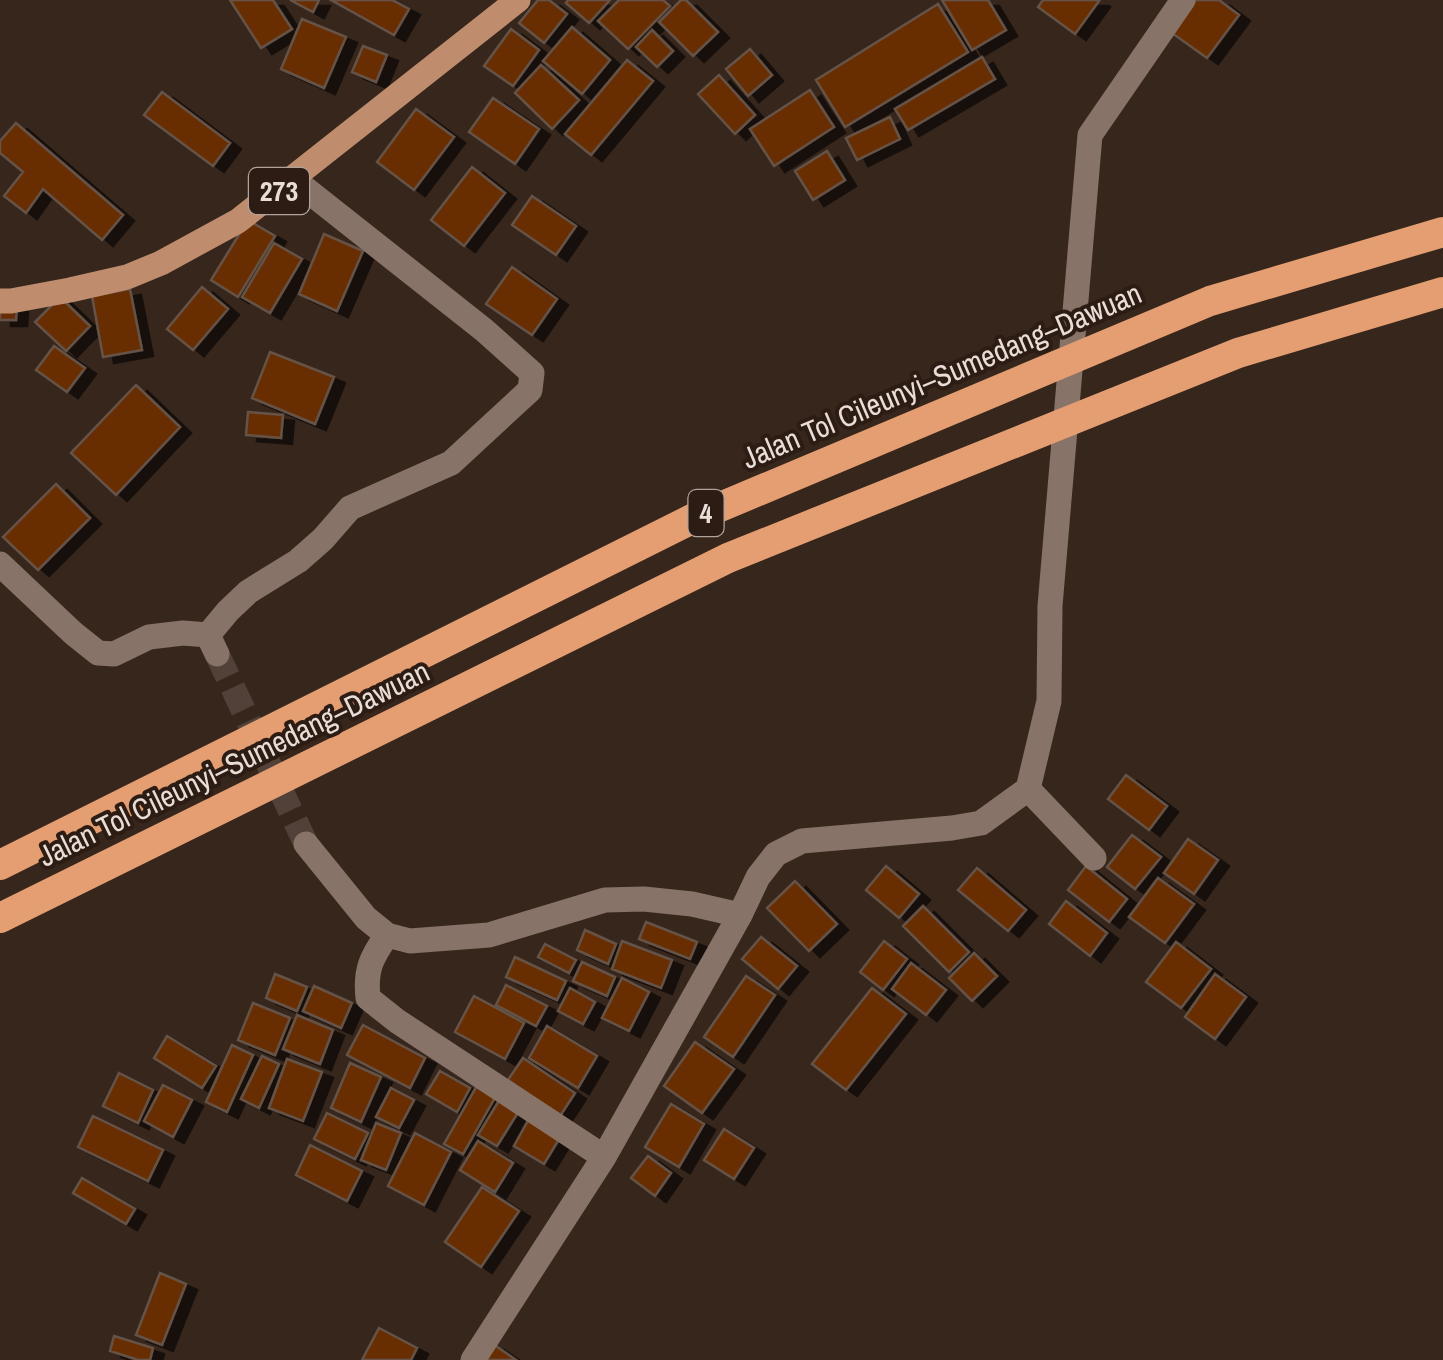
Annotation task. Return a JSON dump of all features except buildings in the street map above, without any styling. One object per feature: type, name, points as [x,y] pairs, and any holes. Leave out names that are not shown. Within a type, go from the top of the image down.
[{"type":"highway","name":"Jalan Tol Cileunyi–Sumedang–Dawuan","points":[[0,865],[694,518],[1210,302],[1443,232]]},
{"type":"highway","name":"Jalan Tol Cileunyi–Sumedang–Dawuan","points":[[0,918],[728,558],[1238,353],[1443,292]]},
{"type":"main road","name":"273","points":[[0,301],[11,302],[127,276],[161,263],[238,221],[518,0]]},
{"type":"street","points":[[473,1360],[604,1156],[758,877],[776,854],[802,841],[981,823],[1028,789],[1049,701],[1050,606],[1090,135],[1183,0]]},
{"type":"street","points":[[0,564],[98,653],[114,654],[149,638],[183,632],[212,644],[228,611],[248,592],[298,561],[350,508],[451,463],[530,390],[532,373],[484,330],[293,179]]},
{"type":"street","points":[[1028,789],[1094,858]]},
{"type":"street","points":[[306,844],[366,918],[387,936],[410,942],[490,935],[606,900],[676,902],[740,915]]},
{"type":"street","points":[[387,936],[372,956],[366,979],[368,998],[604,1156]]},
{"type":"tunnel","points":[[217,654],[306,844]]}]
